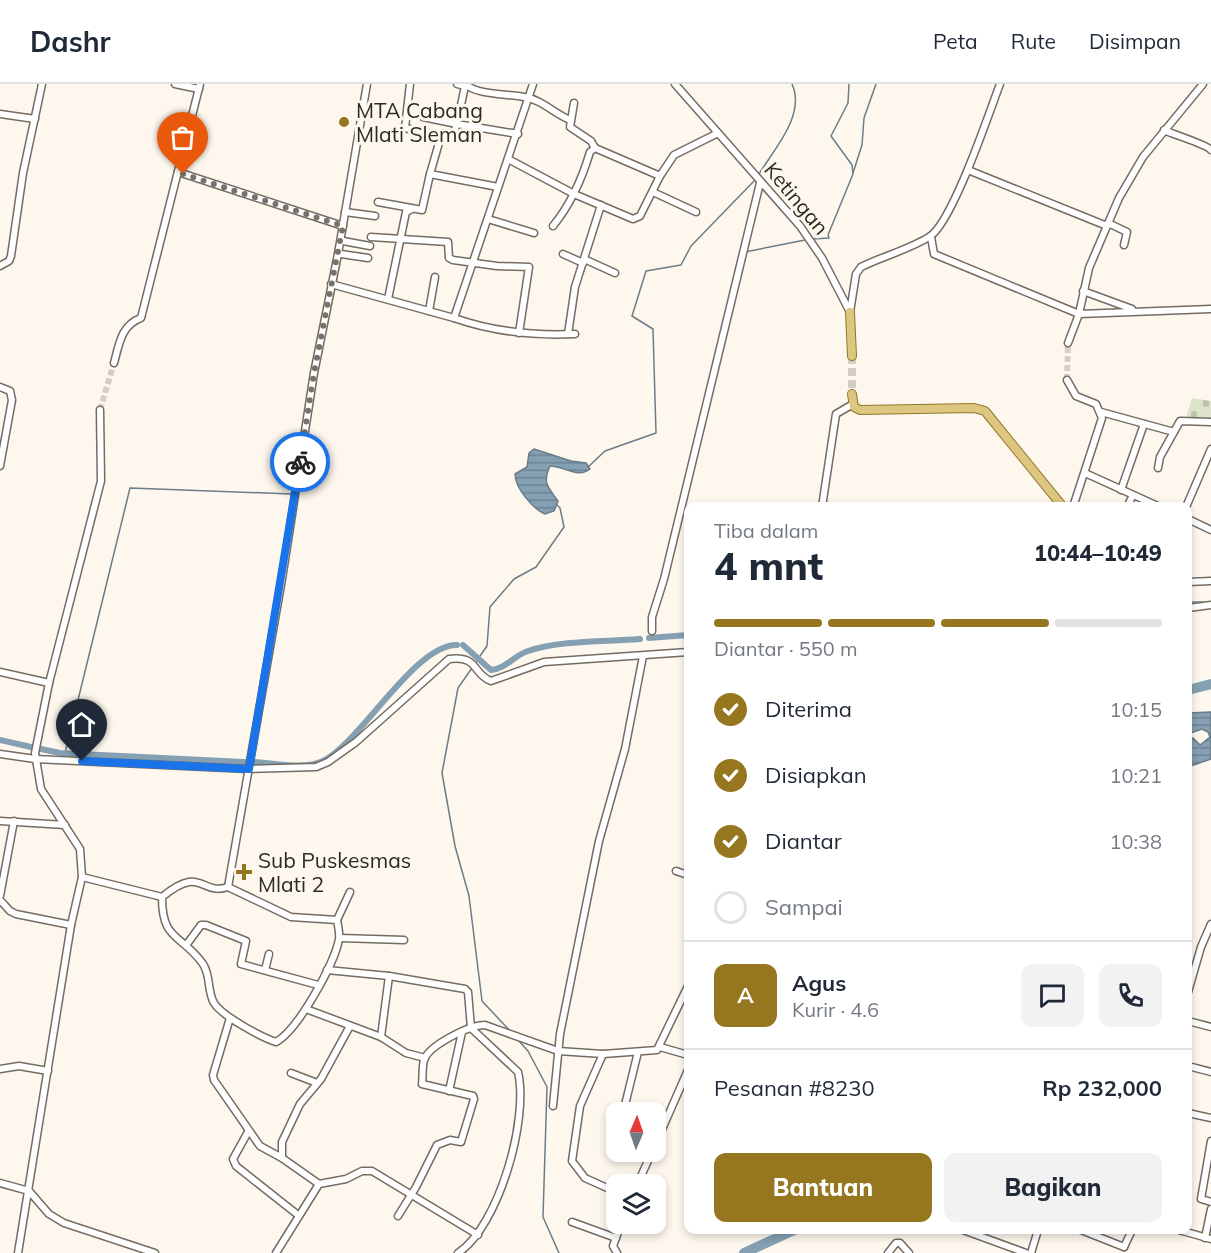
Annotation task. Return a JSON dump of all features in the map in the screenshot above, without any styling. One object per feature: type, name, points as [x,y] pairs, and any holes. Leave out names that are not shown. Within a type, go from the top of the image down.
[{"type":"main road","name":"Ketingan","points":[[850,312],[852,356]]},
{"type":"main road","points":[[852,394],[856,409],[864,411],[974,408],[984,411],[1059,502]]},
{"type":"street","points":[[0,266],[9,261],[11,256],[23,173],[42,84]]},
{"type":"street","points":[[114,363],[123,331],[131,322],[141,318],[200,87],[175,84]]},
{"type":"street","points":[[228,887],[367,84]]},
{"type":"street","points":[[410,84],[405,129],[452,137],[465,85]]},
{"type":"street","points":[[457,84],[529,98],[547,104],[556,114],[570,120]]},
{"type":"street","points":[[454,318],[533,84]]},
{"type":"street","name":"Ketingan","points":[[675,84],[814,245],[850,312]]},
{"type":"street","points":[[850,312],[856,274],[861,267],[931,237],[958,194],[1000,84]]},
{"type":"street","points":[[1068,343],[1079,314],[1089,268],[1107,224],[1134,171],[1164,130],[1203,84]]},
{"type":"street","points":[[574,103],[570,120],[571,128],[586,137],[595,148],[660,176]]},
{"type":"street","points":[[0,114],[35,119]]},
{"type":"street","points":[[423,117],[518,134]]},
{"type":"street","points":[[1164,130],[1187,141],[1207,146],[1211,150]]},
{"type":"street","points":[[508,159],[574,194],[633,219],[640,216],[660,176],[674,155],[718,133]]},
{"type":"street","points":[[378,202],[412,209],[424,208],[430,174],[441,136]]},
{"type":"street","points":[[553,226],[574,194],[590,152],[595,148]]},
{"type":"street","points":[[968,170],[1126,232],[1124,245]]},
{"type":"street","points":[[178,172],[343,226]]},
{"type":"street","points":[[430,174],[498,187]]},
{"type":"street","points":[[652,631],[652,617],[664,579],[760,183]]},
{"type":"street","points":[[653,192],[696,212]]},
{"type":"street","points":[[331,284],[480,327],[519,333],[571,334],[575,287],[601,205]]},
{"type":"street","points":[[388,299],[406,212],[412,209]]},
{"type":"street","points":[[345,212],[375,216]]},
{"type":"street","points":[[488,219],[534,233]]},
{"type":"street","points":[[371,237],[448,242],[450,259],[530,268],[519,333]]},
{"type":"street","points":[[931,237],[934,254],[1079,314],[1136,310],[1211,309]]},
{"type":"street","points":[[343,241],[370,246]]},
{"type":"street","points":[[341,254],[368,258]]},
{"type":"street","points":[[563,254],[615,273]]},
{"type":"street","points":[[429,311],[435,277]]},
{"type":"street","points":[[1083,291],[1136,310]]},
{"type":"street","points":[[1067,380],[1072,392],[1096,404],[1101,412],[1101,423],[1075,502]]},
{"type":"street","points":[[0,387],[10,391],[12,400],[0,466]]},
{"type":"street","points":[[823,502],[836,414],[853,404]]},
{"type":"street","points":[[18,1253],[71,925],[82,877],[80,849],[41,789],[35,756],[49,683],[101,481],[100,410]]},
{"type":"street","points":[[1101,412],[1174,432]]},
{"type":"street","points":[[1158,468],[1160,457],[1182,419],[1211,422]]},
{"type":"street","points":[[1122,490],[1144,424]]},
{"type":"street","points":[[1189,502],[1208,464],[1211,448]]},
{"type":"street","points":[[1084,473],[1149,502]]},
{"type":"street","points":[[1130,502],[1133,495]]},
{"type":"street","points":[[1192,521],[1211,530]]},
{"type":"street","points":[[1192,582],[1211,581]]},
{"type":"street","points":[[1192,607],[1211,605]]},
{"type":"street","points":[[0,754],[303,769],[328,762],[356,742],[449,659],[460,658],[471,661],[484,678],[491,681],[544,662],[684,652]]},
{"type":"street","points":[[552,1106],[558,1051],[599,841],[625,749],[643,656]]},
{"type":"street","points":[[0,672],[49,683]]},
{"type":"street","points":[[0,821],[65,825]]},
{"type":"street","points":[[14,821],[0,898],[10,911],[16,914],[71,925]]},
{"type":"street","points":[[676,871],[684,874]]},
{"type":"street","points":[[82,877],[162,897],[186,881],[202,882],[218,888],[228,887],[291,917],[337,920]]},
{"type":"street","points":[[162,897],[165,926],[170,933],[187,944],[207,971],[215,1004],[230,1018],[276,1042],[286,1035],[306,1009],[327,970],[340,938],[337,920],[350,892]]},
{"type":"street","points":[[1192,978],[1201,947],[1211,924]]},
{"type":"street","points":[[187,944],[201,925],[206,925],[246,940],[240,963],[318,986]]},
{"type":"street","points":[[340,938],[404,940]]},
{"type":"street","points":[[265,970],[269,954]]},
{"type":"street","points":[[327,970],[389,976],[465,989],[468,992],[471,1028],[514,1066],[520,1080],[516,1133],[508,1171],[476,1234],[458,1253]]},
{"type":"street","points":[[381,1037],[389,976]]},
{"type":"street","points":[[660,1047],[684,995]]},
{"type":"street","points":[[306,1009],[381,1037],[406,1053],[425,1058]]},
{"type":"street","points":[[230,1018],[213,1075],[214,1080],[248,1132],[260,1146],[282,1158],[319,1184],[339,1182],[367,1171],[412,1193],[476,1234]]},
{"type":"street","points":[[1192,1022],[1211,1028]]},
{"type":"street","points":[[398,1216],[437,1145],[450,1140],[461,1142],[474,1097],[422,1084],[425,1058],[452,1035],[485,1025],[558,1051],[603,1054],[638,1052],[660,1047],[684,1054]]},
{"type":"street","points":[[282,1158],[282,1142],[300,1104],[317,1083],[350,1026]]},
{"type":"street","points":[[449,1091],[462,1032]]},
{"type":"street","points":[[625,1102],[638,1052]]},
{"type":"street","points":[[603,1054],[580,1106],[572,1161],[585,1178],[606,1187]]},
{"type":"street","points":[[0,1069],[19,1066],[48,1071]]},
{"type":"street","points":[[1192,1067],[1211,1072]]},
{"type":"street","points":[[291,1073],[317,1083]]},
{"type":"street","points":[[666,1120],[684,1079]]},
{"type":"street","points":[[1192,1114],[1211,1118]]},
{"type":"street","points":[[248,1132],[235,1153],[233,1159],[236,1166],[298,1215]]},
{"type":"street","points":[[1211,1141],[1202,1199],[1211,1202]]},
{"type":"street","points":[[0,1184],[29,1191],[54,1218],[155,1253]]},
{"type":"street","points":[[276,1253],[319,1184]]},
{"type":"street","points":[[1192,1234],[1208,1238],[1211,1209]]},
{"type":"street","points":[[572,1222],[616,1238]]},
{"type":"street","points":[[617,1234],[613,1246],[617,1253]]},
{"type":"street","points":[[981,1234],[1026,1253]]},
{"type":"street","points":[[1031,1253],[1037,1234]]},
{"type":"street","points":[[1090,1234],[1125,1250],[1131,1234]]},
{"type":"street","points":[[888,1253],[894,1245],[900,1243],[909,1253]]},
{"type":"green space","points":[[1192,398],[1211,401],[1211,418],[1203,421],[1186,418]]},
{"type":"water","points":[[534,449],[571,461],[586,463],[590,469],[580,473],[550,466],[546,481],[558,501],[554,511],[545,514],[535,508],[516,480],[515,474],[527,467],[529,453]]},
{"type":"water","points":[[1211,712],[1211,759],[1192,766],[1192,738],[1200,745],[1210,737],[1208,732],[1202,729],[1192,733],[1192,713]]},
{"type":"waterway","points":[[759,174],[792,120],[795,108],[792,84]]},
{"type":"waterway","points":[[813,239],[829,238],[828,235],[853,174],[852,165],[831,136],[848,103],[849,84]]},
{"type":"waterway","points":[[853,173],[862,145],[864,118],[876,84]]},
{"type":"waterway","points":[[588,467],[605,451],[656,433],[653,329],[632,316],[646,271],[681,265],[691,246],[754,181]]},
{"type":"waterway","points":[[745,252],[805,240]]},
{"type":"waterway","points":[[65,753],[130,488],[292,494]]},
{"type":"waterway","points":[[480,656],[487,646],[490,607],[514,579],[536,567],[564,527],[560,508],[556,504]]},
{"type":"waterway","points":[[1192,604],[1202,604]]},
{"type":"waterway","points":[[649,638],[684,635]]},
{"type":"waterway","points":[[463,645],[491,670],[501,667],[523,653],[541,647],[640,639]]},
{"type":"waterway","points":[[254,762],[299,766],[323,761],[338,751],[406,676],[424,660],[441,649],[457,645]]},
{"type":"waterway","points":[[472,668],[458,688],[442,773],[455,846],[469,896],[482,1001],[511,1032]]},
{"type":"waterway","points":[[1192,689],[1211,684]]},
{"type":"waterway","points":[[0,740],[31,747]]},
{"type":"waterway","points":[[41,749],[60,753],[244,762]]},
{"type":"waterway","points":[[518,1040],[528,1051],[547,1087],[543,1217],[559,1253]]},
{"type":"waterway","points":[[744,1253],[785,1234]]},
{"type":"tunnel","points":[[1067,380],[1068,343]]},
{"type":"tunnel","points":[[852,356],[852,394]]},
{"type":"tunnel","points":[[100,410],[114,363]]},
{"type":"way so far","points":[[183,174],[343,226],[314,373],[300,462]]},
{"type":"place","name":"MTA Cabang Mlati Sleman","points":[[344,122]]},
{"type":"place","name":"Sub Puskesmas Mlati 2","points":[[244,872]]},
{"type":"route","points":[[82,761],[249,769],[300,462]]}]
